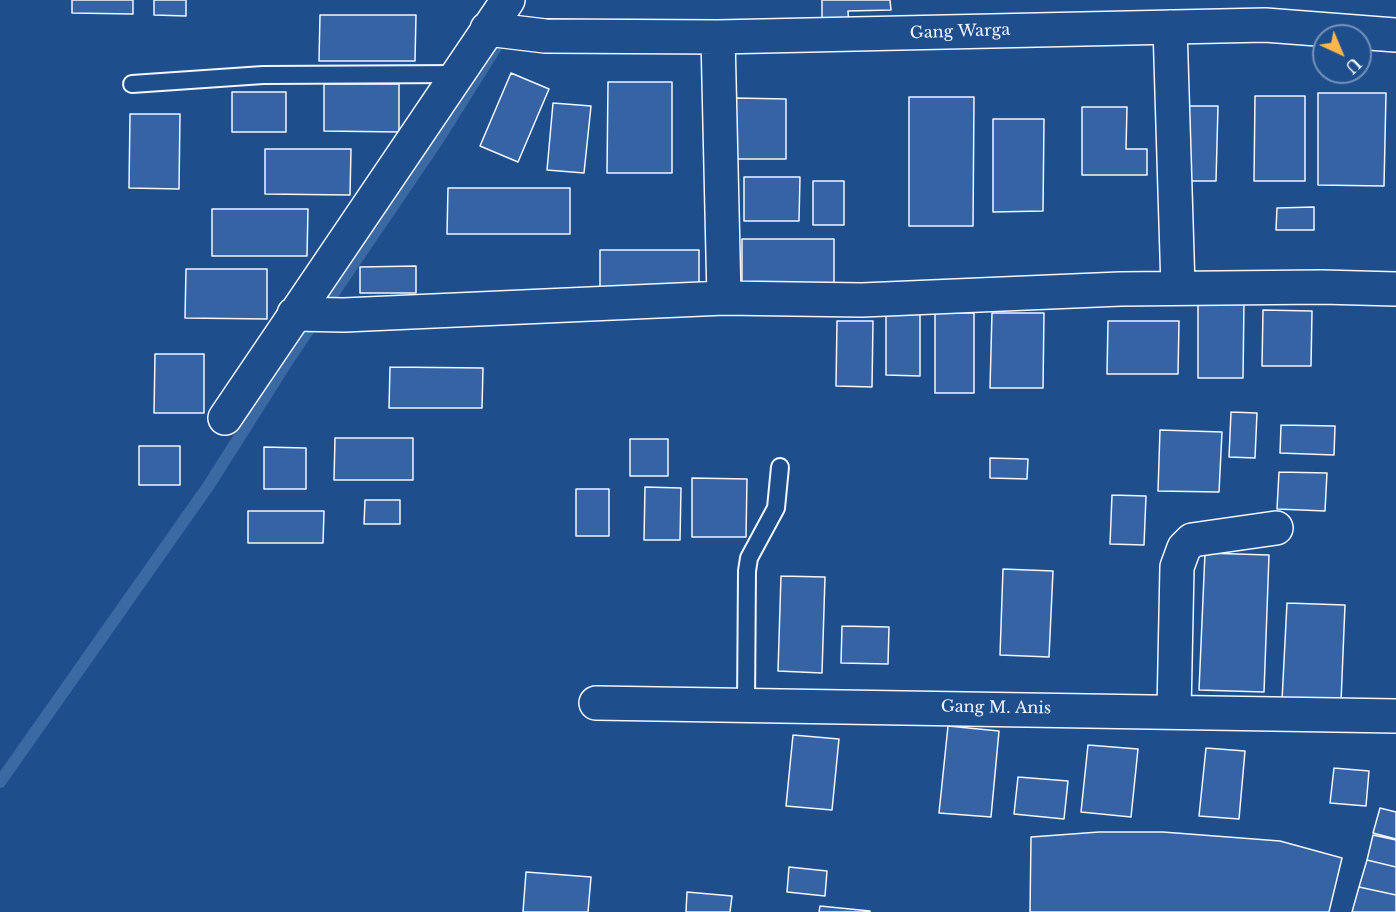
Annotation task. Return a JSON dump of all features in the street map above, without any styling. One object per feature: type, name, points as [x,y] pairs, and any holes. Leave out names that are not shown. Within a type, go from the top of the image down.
[{"type":"street","points":[[225,418],[300,315],[458,74],[503,32],[508,0]]},
{"type":"street","name":"Gang Warga","points":[[503,32],[718,37],[1265,25],[1388,32],[1396,35]]},
{"type":"street","points":[[1170,27],[1178,288]]},
{"type":"street","points":[[718,37],[723,298]]},
{"type":"street","points":[[300,315],[723,298],[862,300],[1178,288],[1396,289]]},
{"type":"street","points":[[1174,711],[1177,567],[1184,548],[1191,540],[1276,528]]},
{"type":"street","name":"Gang M. Anis","points":[[596,704],[1396,716]]},
{"type":"lane","points":[[132,84],[263,75],[458,74]]},
{"type":"lane","points":[[746,705],[747,571],[749,558],[776,508],[780,467]]},
{"type":"building","points":[[72,0],[133,0],[133,14],[72,13]]},
{"type":"building","points":[[154,0],[186,0],[186,16],[154,15]]},
{"type":"building","points":[[822,0],[890,0],[891,10],[848,11],[849,28],[822,29]]},
{"type":"building","points":[[320,15],[416,15],[415,61],[319,61]]},
{"type":"building","points":[[511,73],[549,89],[518,162],[480,146]]},
{"type":"building","points":[[608,82],[672,82],[672,173],[607,173]]},
{"type":"building","points":[[324,84],[399,84],[399,132],[324,131]]},
{"type":"building","points":[[232,92],[286,92],[286,132],[232,132]]},
{"type":"building","points":[[1318,93],[1386,93],[1384,186],[1318,185]]},
{"type":"building","points":[[1255,96],[1305,96],[1305,181],[1254,181]]},
{"type":"building","points":[[909,97],[974,97],[973,226],[909,226]]},
{"type":"building","points":[[735,98],[786,99],[786,159],[734,159]]},
{"type":"building","points":[[553,103],[591,106],[584,173],[547,170]]},
{"type":"building","points":[[1179,106],[1218,106],[1216,181],[1179,181]]},
{"type":"building","points":[[1082,107],[1127,107],[1126,149],[1147,149],[1147,175],[1082,175]]},
{"type":"building","points":[[130,114],[180,114],[179,189],[129,188]]},
{"type":"building","points":[[993,119],[1044,119],[1043,211],[993,212]]},
{"type":"building","points":[[265,149],[351,149],[350,195],[265,194]]},
{"type":"building","points":[[744,177],[800,177],[799,221],[744,221]]},
{"type":"building","points":[[813,181],[844,181],[844,225],[813,225]]},
{"type":"building","points":[[448,188],[570,188],[570,234],[447,234]]},
{"type":"building","points":[[1314,207],[1314,230],[1276,230],[1277,208]]},
{"type":"building","points":[[212,209],[308,209],[307,256],[212,256]]},
{"type":"building","points":[[742,239],[834,239],[834,291],[742,291]]},
{"type":"building","points":[[600,250],[699,250],[699,290],[600,290]]},
{"type":"building","points":[[416,266],[416,293],[360,293],[360,267]]},
{"type":"building","points":[[186,269],[267,269],[267,319],[185,318]]},
{"type":"building","points":[[1198,301],[1244,301],[1243,378],[1198,378]]},
{"type":"building","points":[[1263,310],[1312,311],[1311,366],[1262,366]]},
{"type":"building","points":[[886,313],[920,314],[920,376],[886,375]]},
{"type":"building","points":[[935,313],[974,313],[974,393],[935,393]]},
{"type":"building","points":[[992,313],[1044,313],[1043,388],[990,388]]},
{"type":"building","points":[[837,321],[873,321],[872,387],[836,386]]},
{"type":"building","points":[[1108,321],[1179,321],[1178,374],[1107,374]]},
{"type":"building","points":[[155,354],[204,354],[204,413],[154,413]]},
{"type":"building","points":[[390,367],[483,368],[482,408],[389,408]]},
{"type":"building","points":[[1231,412],[1257,413],[1255,458],[1229,457]]},
{"type":"building","points":[[1281,425],[1335,426],[1334,455],[1280,453]]},
{"type":"building","points":[[1160,430],[1222,432],[1219,492],[1158,491]]},
{"type":"building","points":[[335,438],[413,438],[413,480],[334,480]]},
{"type":"building","points":[[630,439],[668,439],[668,476],[630,476]]},
{"type":"building","points":[[139,446],[180,446],[180,485],[139,485]]},
{"type":"building","points":[[264,447],[306,448],[306,489],[264,489]]},
{"type":"building","points":[[990,458],[1028,459],[1027,479],[990,478]]},
{"type":"building","points":[[1279,472],[1327,473],[1325,511],[1277,509]]},
{"type":"building","points":[[692,478],[747,479],[746,537],[692,537]]},
{"type":"building","points":[[645,487],[681,488],[680,540],[644,540]]},
{"type":"building","points":[[576,489],[609,489],[609,536],[576,536]]},
{"type":"building","points":[[1112,495],[1146,496],[1144,545],[1110,544]]},
{"type":"building","points":[[365,500],[400,500],[400,524],[364,524]]},
{"type":"building","points":[[248,511],[324,511],[323,543],[248,543]]},
{"type":"building","points":[[1205,553],[1269,555],[1264,692],[1199,690]]},
{"type":"building","points":[[1003,569],[1053,571],[1049,657],[1000,655]]},
{"type":"building","points":[[781,576],[825,577],[822,673],[778,671]]},
{"type":"building","points":[[1287,603],[1345,605],[1341,702],[1282,700]]},
{"type":"building","points":[[842,626],[889,627],[888,664],[841,663]]},
{"type":"building","points":[[948,726],[999,731],[991,817],[939,813]]},
{"type":"building","points":[[793,735],[839,739],[832,810],[786,806]]},
{"type":"building","points":[[1088,745],[1138,749],[1131,817],[1081,812]]},
{"type":"building","points":[[1206,748],[1245,751],[1239,819],[1199,816]]},
{"type":"building","points":[[1334,768],[1369,771],[1366,806],[1330,803]]},
{"type":"building","points":[[1018,777],[1068,781],[1064,819],[1014,814]]},
{"type":"building","points":[[1380,808],[1396,812],[1396,839],[1373,833]]},
{"type":"building","points":[[1099,832],[1163,832],[1280,841],[1342,858],[1329,912],[1030,912],[1031,837]]},
{"type":"building","points":[[1373,835],[1396,840],[1396,867],[1367,860]]},
{"type":"building","points":[[1367,860],[1396,867],[1396,895],[1359,887]]},
{"type":"building","points":[[789,867],[827,871],[825,896],[787,892]]},
{"type":"building","points":[[526,872],[591,877],[588,912],[523,912]]},
{"type":"building","points":[[1359,887],[1396,895],[1396,912],[1352,912]]},
{"type":"building","points":[[687,892],[732,896],[730,912],[686,912]]},
{"type":"building","points":[[820,906],[870,911],[870,912],[819,912]]},
{"type":"waterway","points":[[0,782],[209,485],[290,357],[439,138],[496,47]]}]
